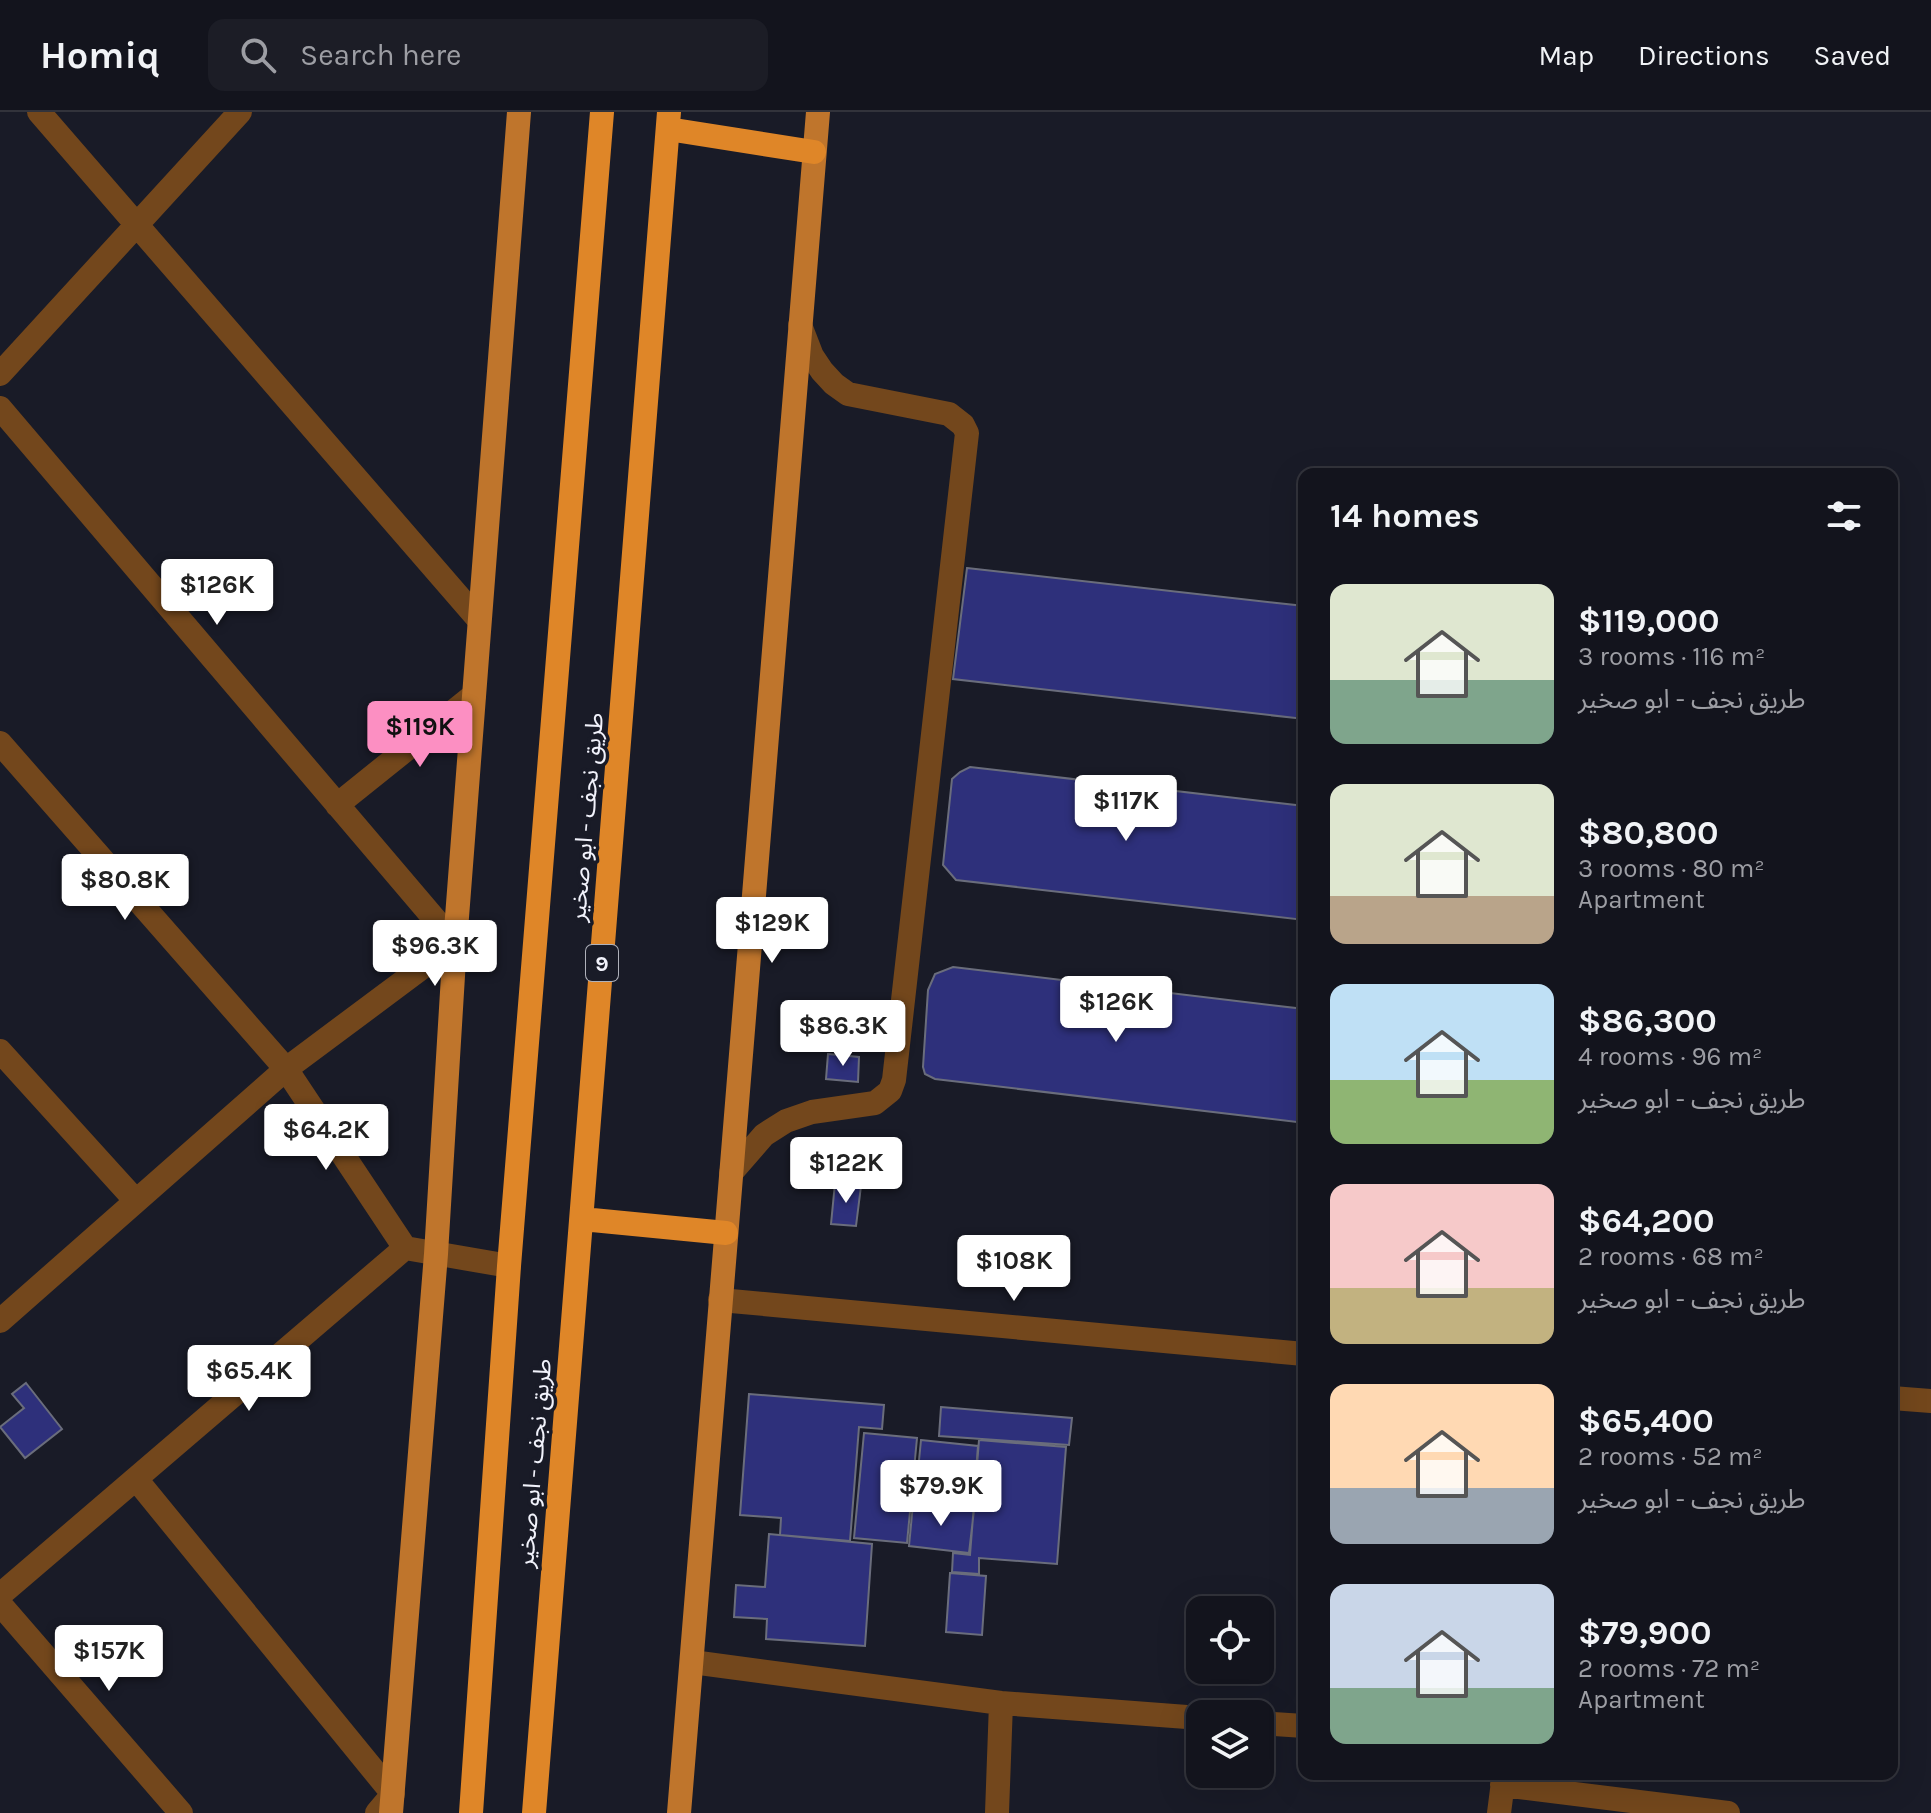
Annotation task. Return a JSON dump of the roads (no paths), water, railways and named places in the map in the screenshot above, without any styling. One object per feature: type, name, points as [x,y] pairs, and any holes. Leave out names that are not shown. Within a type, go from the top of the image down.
[{"type":"highway","name":"طريق نجف - ابو صخير","points":[[471,1813],[509,1266],[602,112]]},
{"type":"highway","name":"طريق نجف - ابو صخير","points":[[534,1813],[669,121]]},
{"type":"highway","points":[[669,121],[814,152]]},
{"type":"highway","points":[[582,1219],[726,1233]]},
{"type":"main road","points":[[387,1807],[436,1254],[455,943],[519,112]]},
{"type":"main road","points":[[679,1813],[818,112]]},
{"type":"street","points":[[39,112],[479,620]]},
{"type":"street","points":[[0,374],[240,112]]},
{"type":"street","points":[[731,1173],[764,1135],[786,1121],[812,1112],[875,1103],[890,1091],[894,1080],[967,433],[963,425],[949,414],[848,394],[822,371],[812,356],[800,325]]},
{"type":"street","points":[[0,408],[455,943],[286,1069],[0,1321]]},
{"type":"street","points":[[337,805],[474,695]]},
{"type":"street","points":[[0,743],[286,1069],[405,1248],[509,1266]]},
{"type":"street","points":[[0,1051],[136,1201]]},
{"type":"street","points":[[0,1595],[405,1248]]},
{"type":"street","points":[[720,1300],[1298,1353]]},
{"type":"street","points":[[1898,1398],[1931,1401]]},
{"type":"street","points":[[136,1479],[387,1807]]},
{"type":"street","points":[[0,1604],[181,1813]]},
{"type":"street","points":[[692,1662],[1001,1703],[1186,1717]]},
{"type":"street","points":[[997,1813],[1001,1703]]},
{"type":"street","points":[[1274,1724],[1298,1726]]},
{"type":"street","points":[[1499,1813],[1503,1780]]},
{"type":"street","points":[[1510,1780],[1728,1813]]}]
